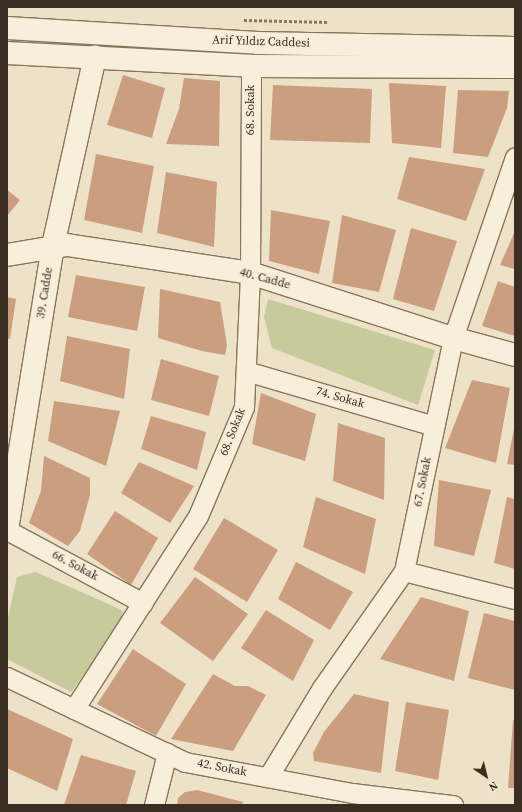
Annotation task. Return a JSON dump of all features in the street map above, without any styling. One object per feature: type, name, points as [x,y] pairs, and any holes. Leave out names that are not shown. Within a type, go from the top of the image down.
[{"type":"main road","name":"Arif Yıldız Caddesi","points":[[7,28],[258,43],[515,48]]},
{"type":"main road","name":"Arif Yıldız Caddesi","points":[[7,53],[251,66],[515,67]]},
{"type":"main road","name":"39. Cadde","points":[[7,530],[53,246],[95,57]]},
{"type":"main road","name":"40. Cadde","points":[[7,255],[53,246],[67,245],[250,273],[453,338],[515,355]]},
{"type":"street","name":"68. Sokak","points":[[74,709],[198,516],[244,407],[250,273],[251,66]]},
{"type":"street","name":"67. Sokak","points":[[268,777],[322,688],[404,571],[453,338],[515,157]]},
{"type":"street","name":"74. Sokak","points":[[246,371],[434,426]]},
{"type":"street","name":"66. Sokak","points":[[7,530],[143,603]]},
{"type":"street","points":[[404,571],[515,599]]},
{"type":"street","name":"42. Sokak","points":[[7,677],[185,762],[268,777],[350,799],[453,805]]},
{"type":"street","points":[[154,805],[167,753]]},
{"type":"path","points":[[236,20],[334,22]]},
{"type":"green space","points":[[268,299],[435,350],[418,405],[272,348],[264,317]]},
{"type":"green space","points":[[36,572],[122,610],[123,621],[71,692],[7,659],[7,622],[17,577]]},
{"type":"building","points":[[123,75],[165,88],[152,138],[107,125]]},
{"type":"building","points":[[184,78],[220,81],[219,146],[166,144],[179,109]]},
{"type":"building","points":[[389,83],[446,86],[441,148],[392,143]]},
{"type":"building","points":[[273,85],[372,89],[370,143],[270,140]]},
{"type":"building","points":[[458,90],[509,91],[507,108],[488,157],[453,153]]},
{"type":"building","points":[[96,154],[154,166],[142,233],[84,220]]},
{"type":"building","points":[[409,157],[485,169],[466,221],[397,199]]},
{"type":"building","points":[[166,172],[217,182],[214,247],[157,233]]},
{"type":"building","points":[[7,190],[20,200],[7,216]]},
{"type":"building","points":[[271,210],[330,221],[319,274],[269,261]]},
{"type":"building","points":[[342,215],[396,230],[379,292],[332,283]]},
{"type":"building","points":[[411,228],[457,241],[434,311],[393,299]]},
{"type":"building","points":[[515,231],[515,269],[500,265]]},
{"type":"building","points":[[76,275],[145,287],[137,331],[68,317]]},
{"type":"building","points":[[498,281],[515,287],[515,336],[482,326]]},
{"type":"building","points":[[160,289],[220,302],[227,345],[225,355],[202,351],[158,338]]},
{"type":"building","points":[[7,297],[16,299],[10,339],[7,338]]},
{"type":"building","points":[[67,336],[130,349],[124,399],[60,381]]},
{"type":"building","points":[[161,359],[219,376],[209,416],[151,400]]},
{"type":"building","points":[[472,380],[510,388],[496,463],[445,448]]},
{"type":"building","points":[[261,393],[316,414],[305,461],[252,444]]},
{"type":"building","points":[[54,401],[120,411],[106,466],[48,441]]},
{"type":"building","points":[[151,416],[206,432],[197,470],[141,449]]},
{"type":"building","points":[[338,423],[385,438],[384,500],[333,481]]},
{"type":"building","points":[[515,429],[515,465],[507,464]]},
{"type":"building","points":[[44,456],[90,478],[90,495],[80,531],[68,546],[29,523],[41,491]]},
{"type":"building","points":[[139,462],[194,486],[170,523],[121,493]]},
{"type":"building","points":[[439,480],[491,490],[474,556],[434,546]]},
{"type":"building","points":[[316,497],[376,519],[365,574],[303,547]]},
{"type":"building","points":[[507,497],[515,499],[515,569],[494,563]]},
{"type":"building","points":[[115,511],[158,538],[131,585],[87,554]]},
{"type":"building","points":[[224,518],[278,550],[247,602],[193,569]]},
{"type":"building","points":[[296,562],[353,592],[330,630],[278,599]]},
{"type":"building","points":[[195,577],[248,614],[213,661],[160,623]]},
{"type":"building","points":[[421,597],[469,611],[454,681],[380,659]]},
{"type":"building","points":[[266,610],[314,640],[293,681],[241,648]]},
{"type":"building","points":[[484,613],[515,621],[515,690],[468,678]]},
{"type":"building","points":[[133,649],[186,684],[156,736],[97,704]]},
{"type":"building","points":[[213,674],[235,686],[248,686],[266,695],[233,751],[171,739]]},
{"type":"building","points":[[354,694],[389,702],[381,773],[314,761],[313,753],[324,732]]},
{"type":"building","points":[[406,702],[449,710],[438,780],[395,771]]},
{"type":"building","points":[[7,709],[73,739],[57,791],[7,768]]},
{"type":"building","points":[[513,720],[515,720],[515,788],[508,788]]},
{"type":"building","points":[[81,755],[136,771],[126,805],[64,805]]},
{"type":"building","points":[[197,790],[243,802],[242,805],[177,805],[178,798],[185,792]]}]
